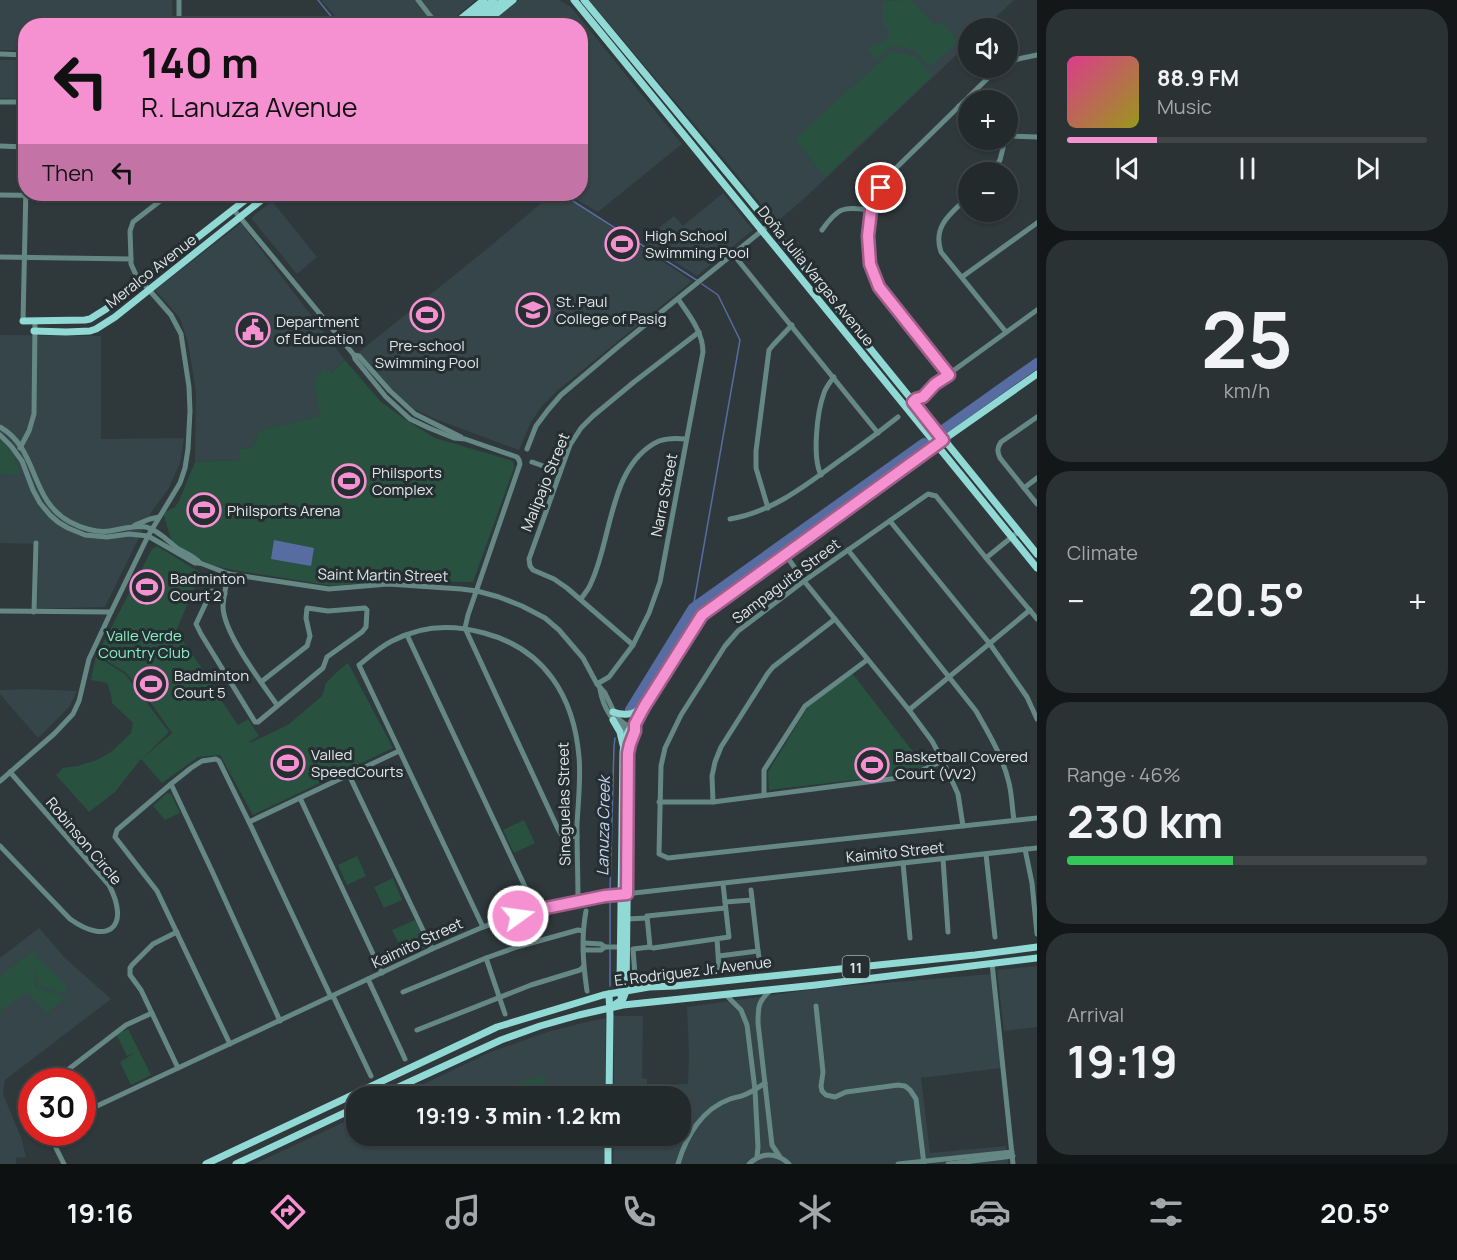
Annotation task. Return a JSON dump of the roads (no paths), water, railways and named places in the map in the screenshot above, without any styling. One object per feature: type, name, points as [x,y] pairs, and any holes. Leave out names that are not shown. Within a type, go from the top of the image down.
[{"type":"main road","points":[[462,18],[483,0]]},
{"type":"main road","points":[[472,18],[494,0]]},
{"type":"main road","points":[[501,9],[502,0]]},
{"type":"main road","points":[[481,18],[502,0]]},
{"type":"main road","points":[[490,18],[513,0]]},
{"type":"main road","name":"Doña Julia Vargas Avenue","points":[[574,0],[1037,568]]},
{"type":"main road","name":"Doña Julia Vargas Avenue","points":[[584,0],[915,400],[943,440],[1037,554]]},
{"type":"main road","name":"Meralco Avenue","points":[[23,321],[90,319],[106,309],[243,201]]},
{"type":"main road","name":"Meralco Avenue","points":[[34,331],[66,332],[96,329],[261,201]]},
{"type":"main road","points":[[181,249],[189,258]]},
{"type":"main road","points":[[106,309],[113,318]]},
{"type":"main road","points":[[623,745],[702,615],[1037,374]]},
{"type":"main road","points":[[632,1004],[623,994],[617,895],[623,745],[613,716],[629,715],[644,707]]},
{"type":"main road","points":[[621,947],[627,919],[617,895],[632,730]]},
{"type":"main road","name":"E. Rodriguez Jr. Avenue","points":[[206,1164],[497,1027],[609,994],[623,994],[649,987],[1037,947]]},
{"type":"main road","points":[[994,963],[996,952]]},
{"type":"main road","name":"E. Rodriguez Jr. Avenue","points":[[401,1086],[501,1040],[540,1026],[610,1008],[1037,958]]},
{"type":"main road","points":[[787,974],[788,987]]},
{"type":"main road","points":[[609,994],[609,1086]]},
{"type":"main road","points":[[610,1008],[623,994]]},
{"type":"main road","points":[[236,1164],[346,1112]]},
{"type":"main road","points":[[608,1146],[608,1164]]},
{"type":"street","points":[[178,0],[179,18]]},
{"type":"street","points":[[417,0],[432,18]]},
{"type":"street","points":[[0,54],[18,55]]},
{"type":"street","points":[[1018,60],[1037,55]]},
{"type":"street","points":[[975,90],[987,78]]},
{"type":"street","points":[[0,102],[18,102]]},
{"type":"street","points":[[949,375],[879,287],[870,264],[868,236],[871,210],[881,188],[894,170],[958,107]]},
{"type":"street","points":[[1018,136],[1037,137]]},
{"type":"street","points":[[0,146],[18,147]]},
{"type":"street","points":[[0,195],[18,196]]},
{"type":"street","points":[[23,321],[25,201]]},
{"type":"street","points":[[0,781],[54,734],[73,714],[79,701],[89,660],[148,536],[180,483],[185,468],[190,428],[189,387],[178,326],[136,275],[131,264],[130,231],[133,222],[159,201]]},
{"type":"street","points":[[958,206],[941,226],[938,240],[941,252],[1006,333]]},
{"type":"street","points":[[233,209],[386,397],[410,418],[440,433],[465,439],[519,459],[520,464],[465,628],[558,829],[562,835],[577,837]]},
{"type":"street","points":[[822,230],[834,215],[844,209],[871,210]]},
{"type":"street","points":[[962,277],[1037,224]]},
{"type":"street","points":[[527,449],[536,426],[561,395],[769,225]]},
{"type":"street","points":[[733,254],[878,433]]},
{"type":"street","points":[[0,257],[131,259]]},
{"type":"street","name":"Narra Street","points":[[598,686],[609,677],[633,645],[649,614],[660,582],[703,352],[699,332],[678,299]]},
{"type":"street","points":[[906,407],[923,397],[935,384],[1037,310]]},
{"type":"street","points":[[18,454],[34,414],[35,321]]},
{"type":"street","points":[[768,508],[756,468],[756,459],[769,350],[792,326]]},
{"type":"street","name":"Malipajo Street","points":[[633,645],[567,588],[554,579],[533,570],[529,558],[570,445],[580,428],[634,382],[699,332]]},
{"type":"street","points":[[821,475],[816,450],[817,435],[823,396],[834,377]]},
{"type":"street","points":[[730,519],[768,508],[801,489],[898,417]]},
{"type":"street","points":[[1037,417],[1001,442],[998,447],[1000,458],[1037,504]]},
{"type":"street","points":[[0,427],[7,431],[21,447],[47,502],[69,522],[89,530],[106,532],[131,527],[152,529]]},
{"type":"street","points":[[0,435],[18,454],[40,503],[50,515],[68,528],[85,535],[148,536]]},
{"type":"street","points":[[581,599],[591,584],[625,474],[635,460],[660,441],[671,438],[686,439]]},
{"type":"street","points":[[532,462],[560,472]]},
{"type":"street","points":[[1024,488],[1037,478]]},
{"type":"street","name":"Sampaguita Street","points":[[1037,619],[936,496],[928,494],[804,581],[738,631],[725,646],[681,716],[665,748],[661,766],[659,854],[668,858],[1037,818]]},
{"type":"street","points":[[131,527],[159,517]]},
{"type":"street","points":[[890,520],[990,644],[1027,697],[1037,719]]},
{"type":"street","name":"Saint Martin Street","points":[[152,529],[200,563]]},
{"type":"street","points":[[986,558],[1018,532]]},
{"type":"street","name":"Saint Martin Street","points":[[148,536],[195,563],[229,574],[328,589],[388,584],[477,591],[522,606],[545,618],[575,648],[598,686],[605,693],[613,716],[632,730]]},
{"type":"street","points":[[34,612],[36,543]]},
{"type":"street","points":[[848,550],[976,711],[1002,761],[1009,783],[1014,820]]},
{"type":"street","points":[[785,554],[932,741],[958,794],[963,826]]},
{"type":"street","points":[[229,574],[223,608],[228,626],[277,705]]},
{"type":"street","points":[[225,594],[213,591],[210,593],[196,624],[255,722],[258,722],[323,668],[327,657],[362,632],[366,627],[366,608],[328,611],[307,608],[306,618],[310,636],[307,646],[261,682]]},
{"type":"street","points":[[909,710],[1030,610]]},
{"type":"street","points":[[0,611],[111,612]]},
{"type":"street","points":[[712,802],[712,776],[721,747],[768,673],[835,619]]},
{"type":"street","name":"Sineguelas Street","points":[[399,751],[358,665],[391,641],[433,628],[449,626],[493,635],[536,659],[559,687],[572,718],[579,759],[578,903]]},
{"type":"street","points":[[406,635],[536,910]]},
{"type":"street","points":[[764,795],[764,770],[805,706],[867,660]]},
{"type":"street","points":[[249,822],[399,751],[483,927]]},
{"type":"street","points":[[230,1044],[157,891],[115,837],[117,830],[171,784],[202,761],[216,759],[249,822],[371,1076]]},
{"type":"street","points":[[659,802],[712,802],[906,777],[943,761]]},
{"type":"street","name":"Robinson Circle","points":[[0,846],[70,919],[80,926],[99,932],[115,926],[118,908],[109,885],[10,772]]},
{"type":"street","points":[[349,775],[432,949]]},
{"type":"street","points":[[171,784],[280,1021]]},
{"type":"street","points":[[300,798],[382,973]]},
{"type":"street","name":"Kaimito Street","points":[[96,1106],[432,949],[483,927],[536,910],[617,895],[1037,848]]},
{"type":"street","points":[[1025,849],[1032,883],[1037,934]]},
{"type":"street","points":[[986,854],[995,937]]},
{"type":"street","points":[[943,859],[948,932]]},
{"type":"street","points":[[903,864],[910,938]]},
{"type":"street","points":[[635,975],[633,949],[729,937],[723,884]]},
{"type":"street","points":[[751,890],[760,964]]},
{"type":"street","points":[[627,919],[647,918],[752,900]]},
{"type":"street","points":[[586,911],[583,932],[583,966],[587,991]]},
{"type":"street","points":[[647,918],[650,947]]},
{"type":"street","points":[[403,992],[517,947],[578,930],[583,932]]},
{"type":"street","points":[[177,932],[153,944],[132,965],[130,975],[141,990],[178,1068]]},
{"type":"street","points":[[717,939],[720,969]]},
{"type":"street","points":[[584,943],[621,947]]},
{"type":"street","points":[[584,951],[601,950],[605,947]]},
{"type":"street","points":[[719,956],[758,951]]},
{"type":"street","points":[[486,958],[505,1014]]},
{"type":"street","points":[[994,963],[1013,1164]]},
{"type":"street","points":[[417,1030],[531,985],[580,970],[583,966]]},
{"type":"street","points":[[368,979],[405,1059]]},
{"type":"street","points":[[772,989],[759,1004],[758,1023],[772,1145],[780,1157],[789,1164]]},
{"type":"street","points":[[725,994],[741,1010],[747,1025],[755,1090],[759,1147],[757,1157]]},
{"type":"street","points":[[816,1006],[823,1069],[821,1086],[824,1094],[835,1097],[846,1092],[898,1085],[908,1088],[916,1099],[924,1163]]},
{"type":"street","points":[[70,1068],[126,1025],[152,1013]]},
{"type":"street","points":[[747,1025],[758,1023]]},
{"type":"street","points":[[678,1164],[690,1134],[708,1112],[725,1101],[745,1095],[765,1083]]},
{"type":"street","points":[[55,1146],[63,1164]]},
{"type":"street","points":[[749,1164],[757,1157],[769,1154],[780,1157]]},
{"type":"street","points":[[898,1164],[1012,1154]]},
{"type":"street","points":[[948,1164],[1012,1154]]},
{"type":"water","points":[[274,540],[314,548],[311,566],[271,559]]},
{"type":"waterway","points":[[318,0],[333,18]]},
{"type":"waterway","points":[[573,201],[698,281]]},
{"type":"waterway","points":[[693,608],[740,340],[718,295],[702,284]]},
{"type":"waterway","points":[[944,429],[1037,363]]},
{"type":"waterway","points":[[630,710],[693,608],[924,443]]},
{"type":"waterway","name":"Lanuza Creek","points":[[610,893],[615,738]]},
{"type":"waterway","name":"Lanuza Creek","points":[[610,898],[610,944]]},
{"type":"waterway","name":"Lanuza Creek","points":[[610,949],[610,986]]},
{"type":"place","name":"High School Swimming Pool","points":[[622,244]]},
{"type":"place","name":"St. Paul College of Pasig","points":[[533,310]]},
{"type":"place","name":"Pre-school Swimming Pool","points":[[427,315]]},
{"type":"place","name":"Department of Education","points":[[253,330]]},
{"type":"place","name":"Philsports Complex","points":[[349,481]]},
{"type":"place","name":"Philsports Arena","points":[[204,510]]},
{"type":"place","name":"Badminton Court 2","points":[[147,587]]},
{"type":"place","name":"Badminton Court 5","points":[[151,684]]},
{"type":"place","name":"Valled SpeedCourts","points":[[288,763]]},
{"type":"place","name":"Basketball Covered Court (VV2)","points":[[872,765]]},
{"type":"park label","name":"Valle Verde Country Club","points":[[144,644]]}]
